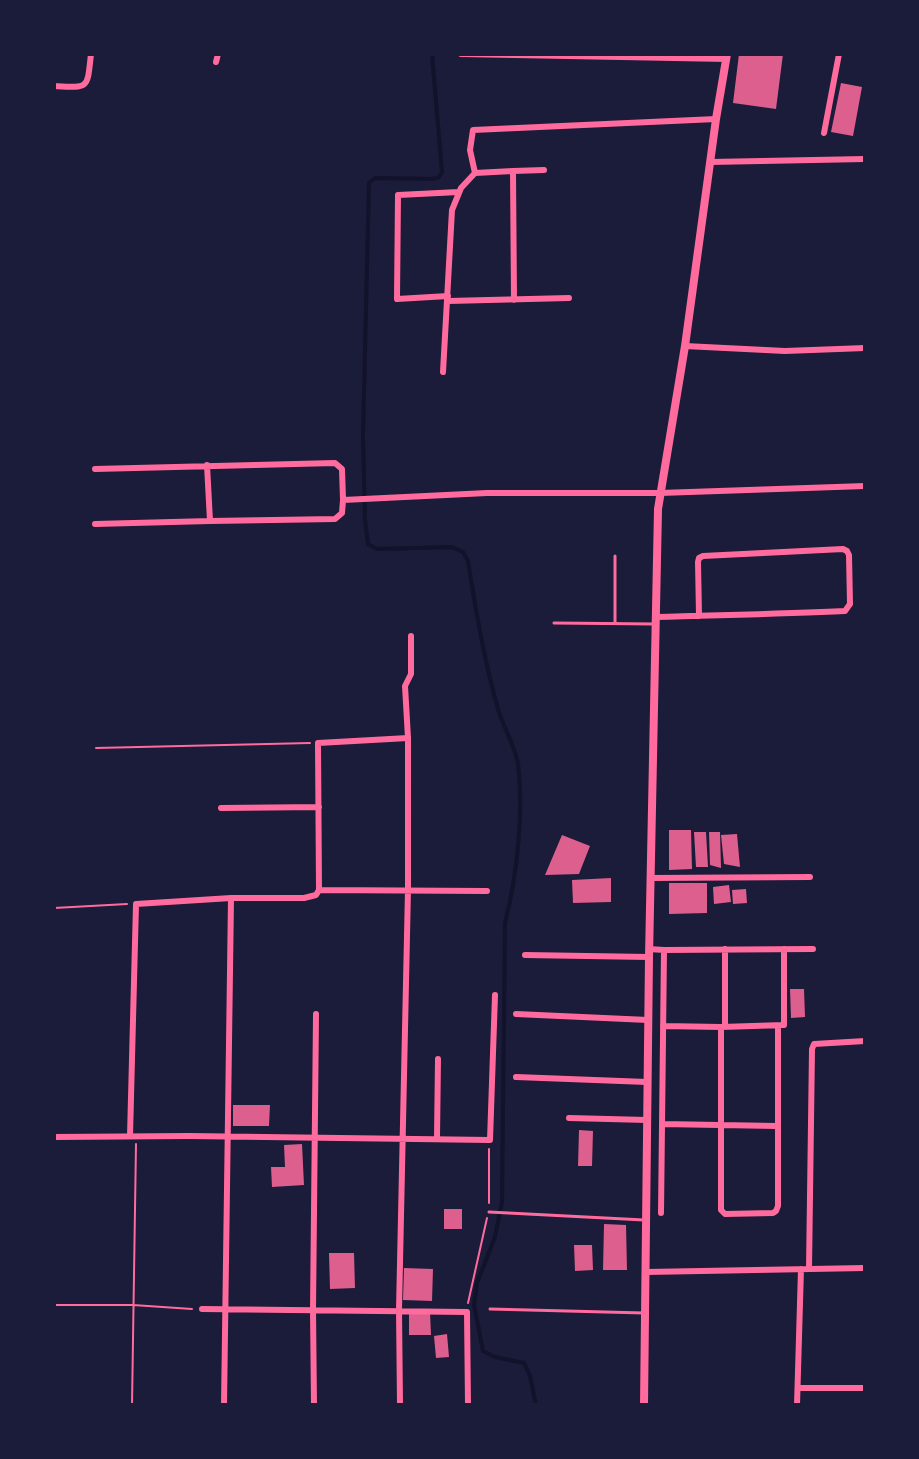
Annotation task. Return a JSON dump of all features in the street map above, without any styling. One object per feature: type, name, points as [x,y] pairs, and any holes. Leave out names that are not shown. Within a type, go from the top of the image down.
[{"type":"main road","points":[[644,1405],[650,878],[660,493],[685,346],[716,119],[727,56]]},
{"type":"street","points":[[54,86],[80,87],[85,85],[91,54]]},
{"type":"street","points":[[216,62],[218,54]]},
{"type":"street","points":[[461,54],[727,56]]},
{"type":"street","points":[[824,133],[839,54]]},
{"type":"street","points":[[475,173],[470,150],[473,130],[716,119]]},
{"type":"street","points":[[710,162],[865,159]]},
{"type":"street","points":[[443,372],[452,210],[459,192],[475,173],[544,170]]},
{"type":"street","points":[[513,171],[514,300]]},
{"type":"street","points":[[459,192],[398,195],[397,299],[569,298]]},
{"type":"street","points":[[685,346],[785,351],[865,348]]},
{"type":"street","points":[[95,469],[335,464],[342,469],[343,500],[342,513],[334,519],[95,524]]},
{"type":"street","points":[[207,465],[210,521]]},
{"type":"street","points":[[343,500],[487,493],[660,493],[865,486]]},
{"type":"street","points":[[657,620],[699,616],[845,611],[850,604],[849,555],[843,549],[703,556],[698,562],[699,616]]},
{"type":"street","points":[[400,1405],[399,1310],[408,889],[408,738],[405,686],[411,674],[411,636]]},
{"type":"street","points":[[133,1136],[136,904],[231,898],[304,898],[316,895],[319,890],[318,743],[408,738]]},
{"type":"street","points":[[221,808],[319,807]]},
{"type":"street","points":[[650,878],[810,877]]},
{"type":"street","points":[[319,890],[487,891]]},
{"type":"street","points":[[224,1405],[231,898]]},
{"type":"street","points":[[663,1026],[784,1025],[784,949]]},
{"type":"street","points":[[525,955],[649,953],[664,950],[813,949]]},
{"type":"street","points":[[661,1213],[664,950]]},
{"type":"street","points":[[724,950],[721,1210],[725,1214],[777,1211],[778,1026]]},
{"type":"street","points":[[54,1137],[403,1137],[490,1140],[495,995]]},
{"type":"street","points":[[314,1405],[316,1014]]},
{"type":"street","points":[[516,1014],[648,1020]]},
{"type":"street","points":[[809,1269],[812,1049],[814,1044],[821,1042],[865,1041]]},
{"type":"street","points":[[437,1138],[438,1059]]},
{"type":"street","points":[[516,1077],[647,1082]]},
{"type":"street","points":[[569,1118],[647,1120]]},
{"type":"street","points":[[662,1124],[777,1126]]},
{"type":"street","points":[[646,1272],[865,1268]]},
{"type":"street","points":[[797,1405],[801,1269]]},
{"type":"street","points":[[202,1309],[467,1312],[468,1405]]},
{"type":"street","points":[[798,1388],[865,1388]]},
{"type":"lane","points":[[615,556],[615,623]]},
{"type":"lane","points":[[554,623],[657,620]]},
{"type":"lane","points":[[491,1212],[646,1220]]},
{"type":"lane","points":[[490,1309],[646,1313]]},
{"type":"path","points":[[96,748],[318,743]]},
{"type":"path","points":[[54,908],[136,904]]},
{"type":"path","points":[[132,1405],[133,1136]]},
{"type":"path","points":[[467,1312],[491,1212],[490,1140]]},
{"type":"path","points":[[54,1305],[133,1305],[202,1309]]},
{"type":"building","points":[[739,54],[783,54],[776,109],[733,103]]},
{"type":"building","points":[[841,83],[862,87],[853,136],[831,132]]},
{"type":"building","points":[[669,830],[691,830],[692,869],[669,870]]},
{"type":"building","points":[[694,832],[706,832],[708,867],[696,867]]},
{"type":"building","points":[[709,832],[720,832],[721,868],[710,865]]},
{"type":"building","points":[[737,834],[740,867],[724,864],[721,835]]},
{"type":"building","points":[[562,835],[590,846],[579,874],[545,875]]},
{"type":"building","points":[[611,878],[611,902],[573,903],[572,880]]},
{"type":"building","points":[[669,883],[707,883],[707,913],[669,914]]},
{"type":"building","points":[[729,885],[731,902],[714,904],[713,887]]},
{"type":"building","points":[[746,889],[747,903],[733,904],[732,890]]},
{"type":"building","points":[[790,989],[804,989],[805,1017],[791,1018]]},
{"type":"building","points":[[233,1105],[270,1105],[269,1126],[233,1126]]},
{"type":"building","points":[[579,1130],[593,1131],[592,1166],[578,1166]]},
{"type":"building","points":[[302,1144],[304,1185],[272,1187],[271,1167],[285,1167],[284,1145]]},
{"type":"building","points":[[444,1209],[462,1209],[462,1229],[444,1229]]},
{"type":"building","points":[[604,1224],[626,1225],[627,1270],[603,1270]]},
{"type":"building","points":[[574,1245],[592,1245],[593,1270],[575,1271]]},
{"type":"building","points":[[329,1253],[354,1253],[355,1288],[330,1289]]},
{"type":"building","points":[[404,1268],[433,1269],[432,1301],[403,1300]]},
{"type":"building","points":[[409,1312],[430,1312],[431,1335],[409,1335]]},
{"type":"building","points":[[447,1334],[449,1357],[436,1358],[434,1336]]},
{"type":"waterway","points":[[432,54],[442,172],[439,177],[432,179],[375,178],[369,183],[363,435],[365,520],[368,544],[377,549],[452,547],[463,552],[468,561],[493,691],[518,764],[520,823],[513,885],[505,923],[502,1202],[495,1237],[477,1283],[474,1305],[483,1351],[495,1357],[524,1363],[530,1376],[536,1405]]}]
